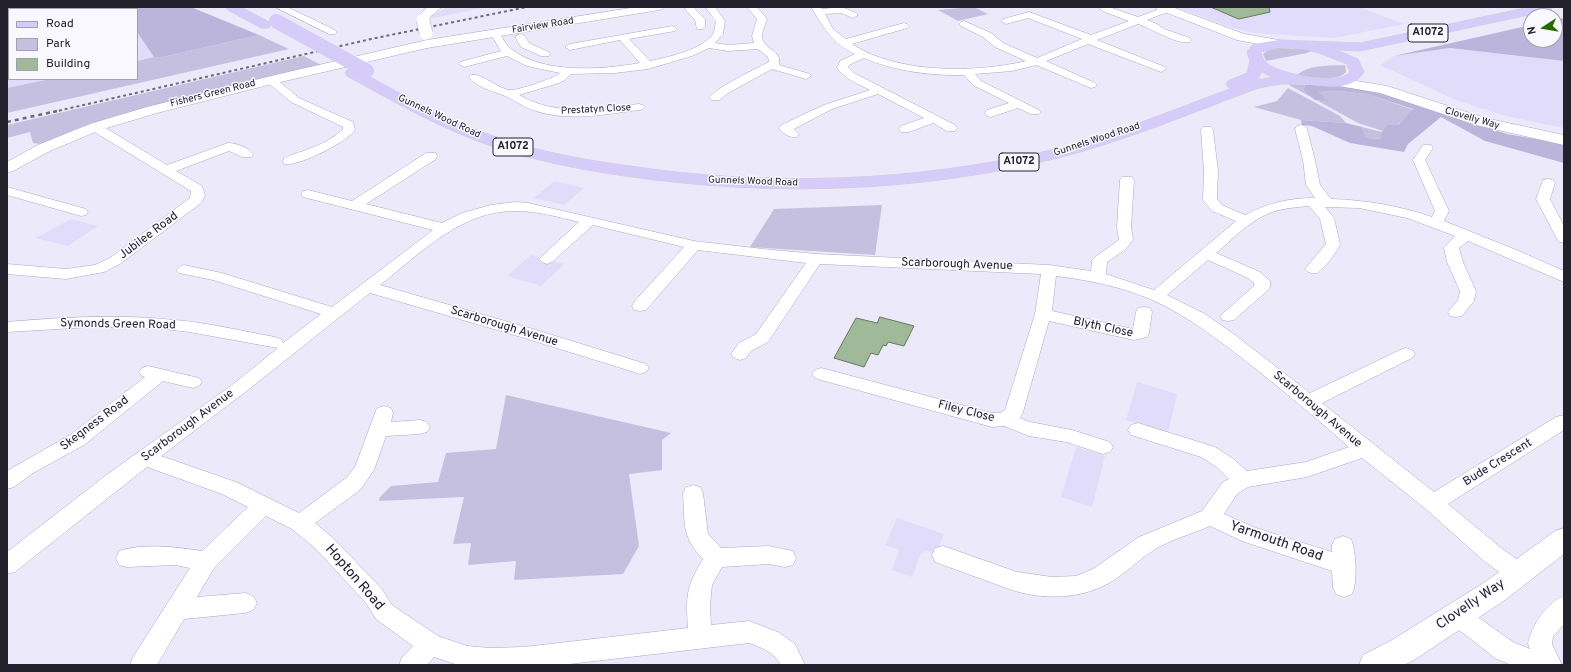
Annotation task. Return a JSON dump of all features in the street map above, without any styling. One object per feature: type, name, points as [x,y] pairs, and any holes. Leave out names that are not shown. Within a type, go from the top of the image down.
[{"type":"main road","name":"Gunnels Wood Road","points":[[232,7],[271,23]]},
{"type":"main road","name":"Gunnels Wood Road","points":[[248,7],[271,23],[360,72],[428,114],[491,140],[575,162],[688,180],[890,173],[940,168],[1000,158],[1050,147],[1090,135],[1246,79],[1254,75],[1255,57],[1259,48],[1279,44],[1348,47],[1371,45],[1523,15]]},
{"type":"main road","name":"Gunnels Wood Road","points":[[360,72],[453,116],[515,139],[593,159],[655,168],[704,172],[737,178],[846,183],[899,180],[977,170],[1052,155],[1105,140],[1263,83],[1297,80],[1338,82],[1354,77],[1355,67],[1360,56],[1367,52],[1523,18]]},
{"type":"main road","name":"Gunnels Wood Road","points":[[1308,46],[1324,50],[1355,67]]},
{"type":"main road","name":"Gunnels Wood Road","points":[[1255,57],[1267,70],[1297,80]]},
{"type":"street","points":[[280,7],[332,32]]},
{"type":"street","points":[[427,38],[423,20],[426,14],[436,7]]},
{"type":"street","name":"Fairview Road","points":[[427,38],[495,33],[658,7]]},
{"type":"street","points":[[495,33],[508,52],[523,60],[544,67],[569,70],[617,70],[648,66],[676,59],[697,50],[706,44],[717,35],[721,25],[720,18],[710,7]]},
{"type":"street","points":[[715,98],[726,90],[772,66],[775,61],[774,57],[760,46],[757,36],[762,19],[752,7]]},
{"type":"street","points":[[1102,7],[1186,40]]},
{"type":"street","points":[[817,10],[831,33],[843,43],[863,54],[901,66],[927,69],[968,72],[1002,69],[1034,62],[1138,21],[1164,8],[1241,37],[1279,44]]},
{"type":"street","points":[[690,9],[700,19],[700,26],[721,25]]},
{"type":"street","points":[[817,10],[848,11]]},
{"type":"street","points":[[1006,21],[1029,15],[1161,68]]},
{"type":"street","points":[[843,43],[899,28],[880,22]]},
{"type":"street","points":[[964,24],[987,35],[999,45],[1034,62],[1091,85]]},
{"type":"street","points":[[570,46],[672,29]]},
{"type":"street","points":[[520,37],[525,46],[542,54],[523,60]]},
{"type":"street","points":[[622,37],[648,66]]},
{"type":"street","points":[[1241,37],[1255,57]]},
{"type":"street","name":"Fishers Green Road","points":[[7,168],[44,148],[95,128],[152,110],[427,38]]},
{"type":"street","points":[[706,44],[728,48],[760,46]]},
{"type":"street","points":[[464,64],[508,52]]},
{"type":"street","points":[[863,54],[844,63],[842,68],[850,75],[951,128]]},
{"type":"street","points":[[772,66],[806,76]]},
{"type":"street","name":"Clovelly Way","points":[[1355,67],[1382,90]]},
{"type":"street","points":[[510,94],[555,81],[561,78],[569,70]]},
{"type":"street","points":[[968,72],[972,79],[977,83],[1035,112]]},
{"type":"street","name":"Prestatyn Close","points":[[474,77],[483,83],[510,94],[530,107],[557,112],[577,113],[639,107]]},
{"type":"street","points":[[271,80],[295,100],[349,125],[349,130],[345,135],[337,140],[289,161]]},
{"type":"street","name":"Clovelly Way","points":[[1338,82],[1382,90],[1481,122],[1564,140]]},
{"type":"street","points":[[785,128],[810,118],[828,107],[880,90]]},
{"type":"street","points":[[991,113],[1018,104]]},
{"type":"street","points":[[905,129],[934,119]]},
{"type":"street","points":[[95,128],[166,170],[228,147],[233,147],[247,154]]},
{"type":"street","points":[[1301,129],[1309,160],[1313,185],[1327,218],[1333,244],[1331,249],[1312,269]]},
{"type":"street","points":[[1207,130],[1211,171],[1210,200],[1217,208],[1246,220]]},
{"type":"street","points":[[1427,148],[1419,160],[1442,211],[1440,217],[1435,223]]},
{"type":"street","points":[[356,205],[431,156]]},
{"type":"street","name":"Jubilee Road","points":[[7,269],[66,274],[99,269],[115,261],[196,200],[198,195],[197,189],[166,170]]},
{"type":"street","points":[[1098,277],[1100,260],[1121,246],[1126,240],[1124,227],[1128,180]]},
{"type":"street","points":[[1548,183],[1543,199],[1564,239]]},
{"type":"street","points":[[7,191],[80,212]]},
{"type":"street","points":[[308,194],[444,228]]},
{"type":"street","points":[[1156,296],[1246,220],[1269,208],[1287,204],[1320,202],[1359,204],[1385,209],[1435,223],[1562,273]]},
{"type":"street","name":"Scarborough Avenue","points":[[9,561],[112,482],[238,389],[444,228],[479,211],[498,207],[515,206],[541,209],[694,245],[816,259],[1049,270],[1098,277],[1156,296],[1199,318],[1211,326],[1309,402],[1433,503],[1492,554],[1518,573]]},
{"type":"street","points":[[547,259],[589,221]]},
{"type":"street","points":[[1456,312],[1466,301],[1468,291],[1455,262],[1451,248],[1456,242],[1466,235]]},
{"type":"street","points":[[640,306],[694,245]]},
{"type":"street","points":[[1206,254],[1254,275],[1262,282],[1262,287],[1228,316]]},
{"type":"street","points":[[740,354],[745,347],[762,338],[816,259]]},
{"type":"street","points":[[184,270],[216,276],[335,312]]},
{"type":"street","name":"Filey Close","points":[[821,374],[992,420],[1001,421],[1007,419],[1014,412],[1043,314],[1049,270]]},
{"type":"street","name":"Scarborough Avenue","points":[[368,287],[533,334],[572,348],[640,368]]},
{"type":"street","name":"Blyth Close","points":[[1043,314],[1134,335],[1141,333],[1144,312]]},
{"type":"street","name":"Symonds Green Road","points":[[7,327],[63,323],[144,323],[177,325],[275,344]]},
{"type":"street","points":[[1309,402],[1406,354]]},
{"type":"street","name":"Skegness Road","points":[[7,481],[26,468],[77,440],[152,373],[193,382]]},
{"type":"street","points":[[1007,419],[1017,426],[1046,433],[1055,433],[1103,447]]},
{"type":"street","points":[[300,523],[353,484],[364,470],[381,422],[420,427]]},
{"type":"street","name":"Bude Crescent","points":[[1433,503],[1563,422]]},
{"type":"street","points":[[1138,430],[1208,452],[1225,463],[1242,480]]},
{"type":"street","points":[[943,555],[1017,582],[1052,587],[1077,586],[1101,576],[1147,543],[1210,517],[1230,488],[1242,480],[1307,469],[1365,449]]},
{"type":"street","name":"Hopton Road","points":[[145,458],[229,488],[300,523],[324,543],[344,564],[374,596],[384,612],[430,644],[467,657],[524,661],[700,636],[749,632],[766,638],[782,647],[793,665]]},
{"type":"street","points":[[693,493],[697,536],[703,545],[716,558],[769,555],[785,558]]},
{"type":"street","points":[[142,665],[206,561],[263,504]]},
{"type":"street","name":"Yarmouth Road","points":[[1210,517],[1250,535],[1343,555],[1344,587]]},
{"type":"street","name":"Clovelly Way","points":[[1374,665],[1402,650],[1495,591],[1564,539]]},
{"type":"street","points":[[127,558],[175,556],[206,561]]},
{"type":"street","points":[[700,636],[698,605],[701,583],[716,558]]},
{"type":"street","points":[[176,609],[245,603]]},
{"type":"street","points":[[1550,665],[1540,644],[1542,633],[1564,606]]},
{"type":"street","points":[[1458,615],[1504,650],[1524,659],[1544,665]]},
{"type":"street","points":[[411,665],[430,644]]},
{"type":"shaded area","points":[[7,7],[120,7],[8,8],[8,80],[45,80],[7,88]]},
{"type":"shaded area","points":[[191,7],[259,35],[158,58],[154,57],[138,33],[138,8],[120,8]]},
{"type":"shaded area","points":[[448,7],[487,7],[429,19],[430,16]]},
{"type":"shaded area","points":[[1176,7],[1359,7],[1404,24],[1334,38],[1255,33],[1232,28]]},
{"type":"shaded area","points":[[1563,18],[1564,61],[1450,48],[1394,56],[1523,27],[1523,48],[1563,48]]},
{"type":"shaded area","points":[[138,33],[154,57],[138,61]]},
{"type":"shaded area","points":[[1450,48],[1564,61],[1564,128],[1510,117],[1458,101],[1380,65],[1394,56]]},
{"type":"shaded area","points":[[1305,85],[1334,85],[1384,93],[1507,134],[1564,144],[1564,163],[1485,141],[1441,117],[1408,144],[1404,152],[1350,143],[1312,126],[1302,125],[1301,120],[1346,123],[1362,127],[1366,138],[1382,139],[1381,133],[1388,124],[1398,125],[1413,109],[1367,94],[1339,91],[1319,92],[1328,102],[1315,100],[1303,90]]},
{"type":"shaded area","points":[[554,181],[584,188],[564,205],[534,198]]},
{"type":"shaded area","points":[[71,219],[98,226],[68,246],[36,238]]},
{"type":"shaded area","points":[[531,255],[564,264],[541,286],[507,276]]},
{"type":"shaded area","points":[[1137,382],[1177,394],[1168,433],[1126,420]]},
{"type":"shaded area","points":[[1076,447],[1105,456],[1092,507],[1061,497]]},
{"type":"shaded area","points":[[897,518],[944,534],[936,554],[927,551],[921,553],[912,577],[892,570],[899,550],[885,545]]},
{"type":"green space","points":[[974,7],[988,14],[958,21],[938,10]]},
{"type":"green space","points":[[259,35],[289,49],[7,113],[7,88],[45,80],[138,80],[138,61],[154,57],[158,58]]},
{"type":"green space","points":[[1279,48],[1313,50],[1307,53],[1266,61],[1263,54],[1270,49]]},
{"type":"green space","points":[[304,56],[321,65],[118,115],[76,129],[41,144],[33,143],[30,132],[7,138],[7,125]]},
{"type":"green space","points":[[1345,65],[1346,72],[1337,77],[1323,78],[1297,75],[1302,71],[1314,67]]},
{"type":"green space","points":[[1289,85],[1305,85],[1303,90],[1313,98]]},
{"type":"green space","points":[[1288,88],[1340,116],[1346,123],[1301,120],[1254,107],[1277,101]]},
{"type":"green space","points":[[1339,91],[1367,94],[1414,110],[1397,125],[1388,124],[1383,131],[1358,123],[1317,100],[1327,102],[1319,92]]},
{"type":"green space","points":[[1362,127],[1382,132],[1383,139],[1366,138]]},
{"type":"green space","points":[[882,205],[875,255],[750,247],[774,209]]},
{"type":"green space","points":[[506,395],[671,433],[662,440],[662,470],[629,474],[639,546],[623,574],[514,580],[516,561],[468,565],[471,543],[453,544],[464,497],[379,501],[380,497],[391,486],[438,482],[446,453],[496,449]]},
{"type":"building","points":[[1211,7],[1269,7],[1270,12],[1239,19]]},
{"type":"building","points":[[880,317],[914,326],[904,346],[888,342],[886,346],[883,345],[878,355],[871,353],[864,367],[834,358],[856,318],[877,323]]},
{"type":"railway","points":[[53,112],[371,39],[527,7]]},
{"type":"railway","points":[[7,122],[57,111]]}]
